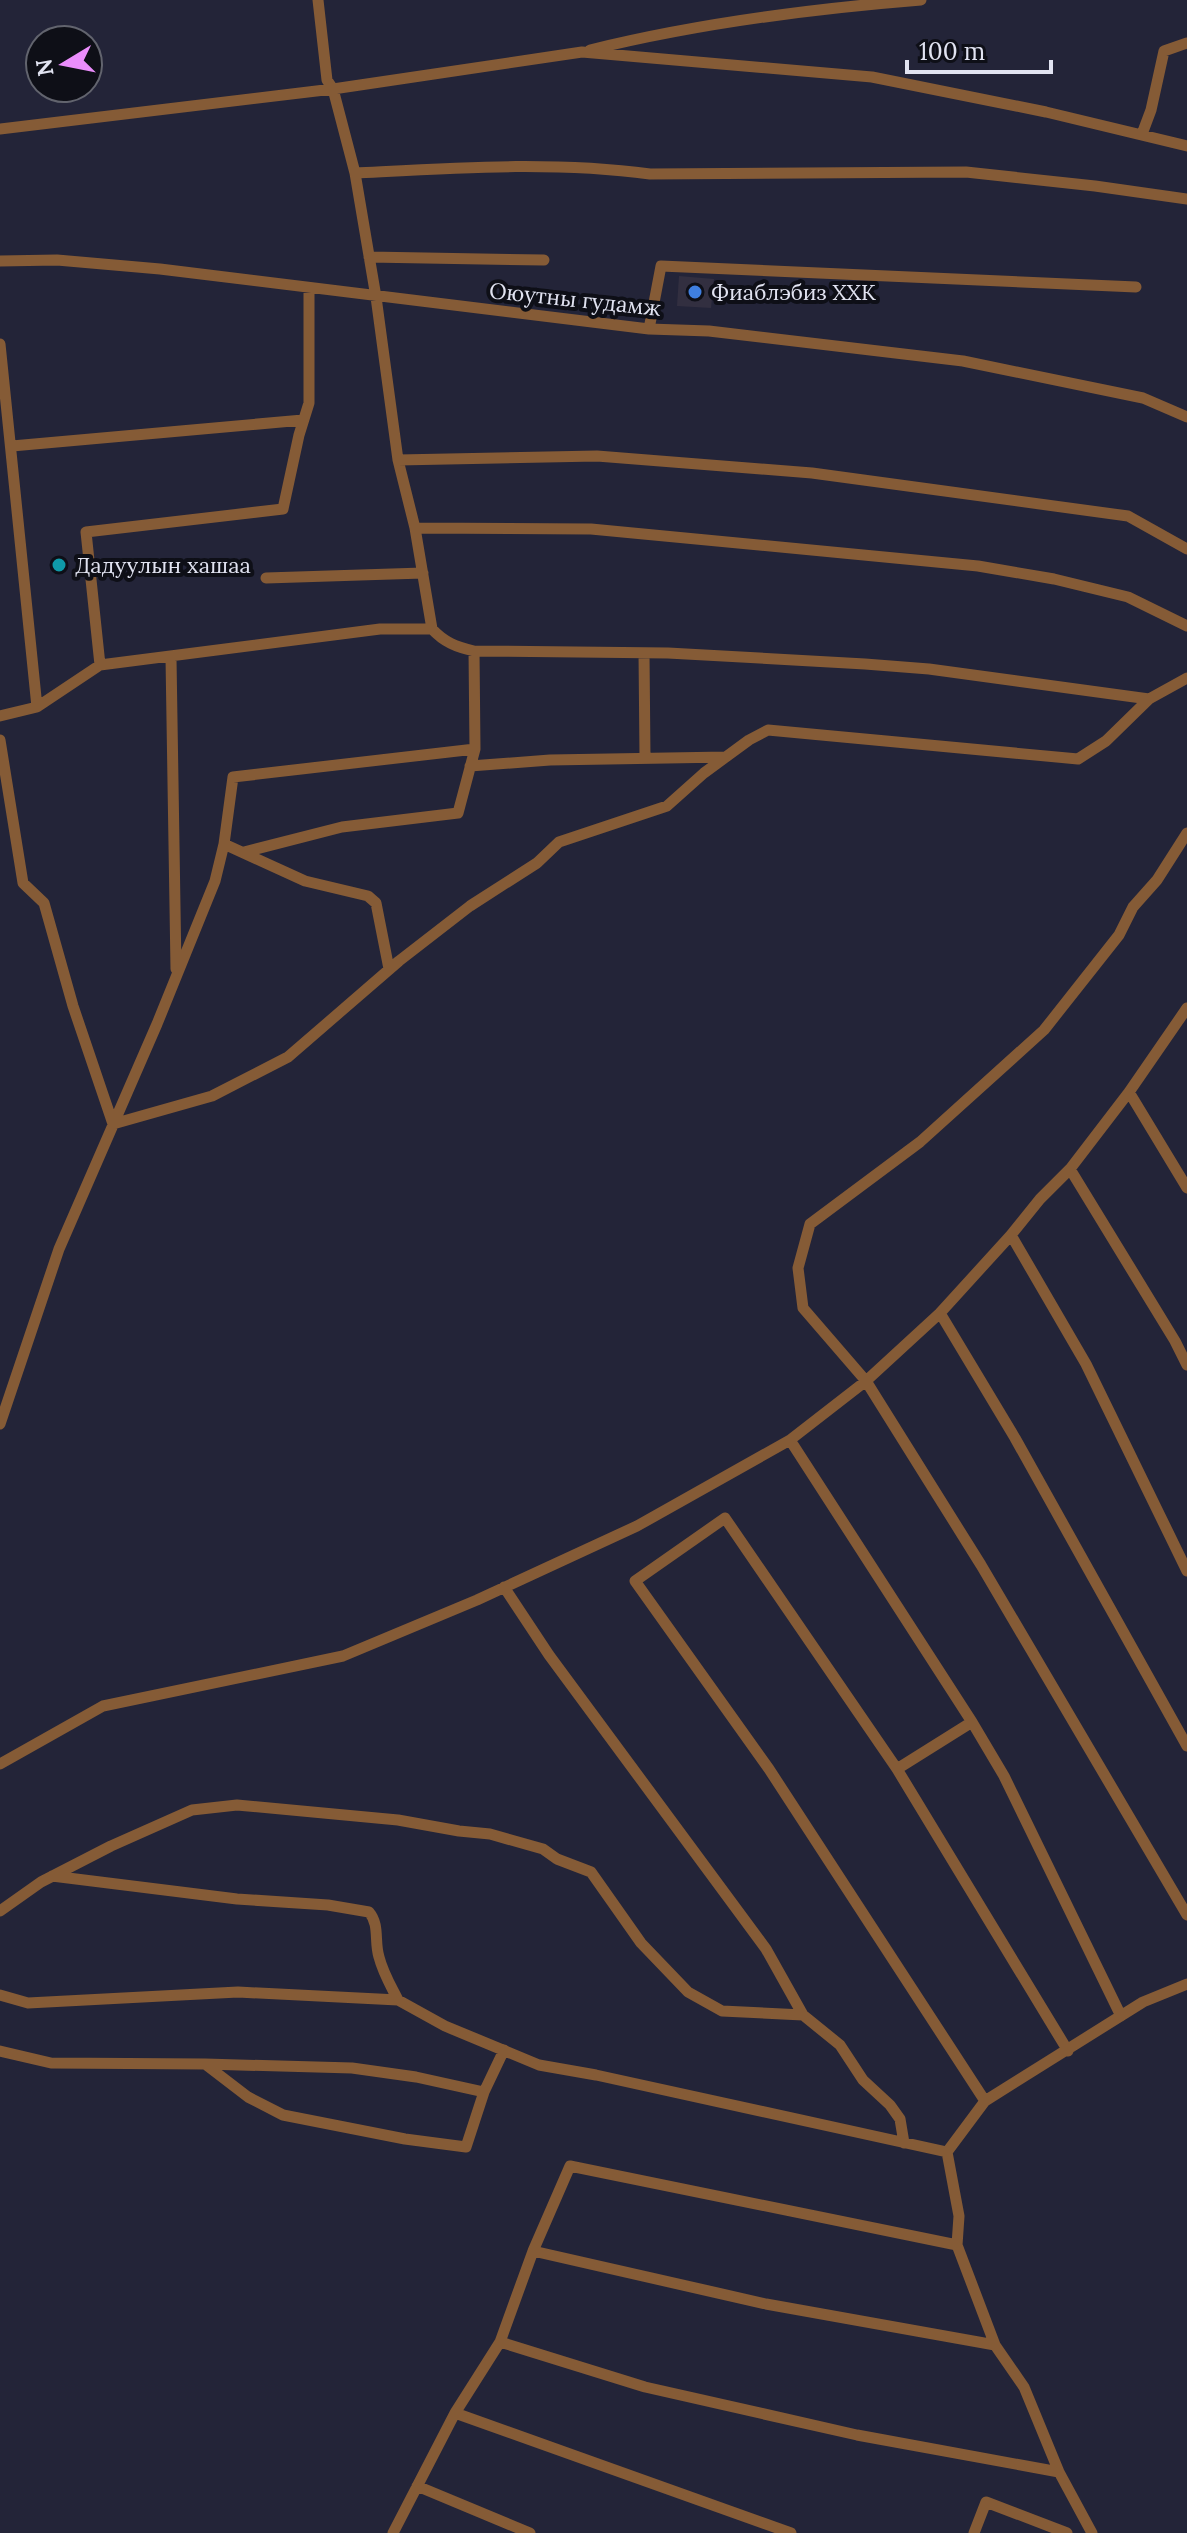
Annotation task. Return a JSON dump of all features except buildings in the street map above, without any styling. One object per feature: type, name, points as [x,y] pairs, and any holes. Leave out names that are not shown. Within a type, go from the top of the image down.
[{"type":"street","points":[[318,0],[327,80],[333,89],[355,173],[398,460],[415,528],[432,629],[440,638],[456,647],[474,651],[644,653],[929,669],[1149,699]]},
{"type":"street","points":[[0,129],[333,89],[582,52],[665,31],[827,7],[921,0]]},
{"type":"street","points":[[1142,134],[1151,110],[1164,51],[1187,43]]},
{"type":"street","points":[[582,52],[872,77],[1046,112],[1187,146]]},
{"type":"street","points":[[355,173],[485,166],[613,169],[650,174],[966,172],[1187,199]]},
{"type":"street","points":[[369,257],[544,260]]},
{"type":"street","name":"Оюутны гудамж","points":[[0,261],[57,260],[160,269],[649,329],[709,331],[963,361],[1143,398],[1187,417]]},
{"type":"street","points":[[649,329],[661,266],[1136,287]]},
{"type":"street","points":[[100,665],[86,532],[283,509],[309,403],[309,288]]},
{"type":"street","points":[[0,344],[37,707]]},
{"type":"street","points":[[12,446],[303,420]]},
{"type":"street","points":[[398,460],[597,456],[812,473],[1128,516],[1187,549]]},
{"type":"street","points":[[415,528],[591,529],[978,566],[1054,579],[1128,597],[1187,626]]},
{"type":"street","points":[[266,578],[423,573]]},
{"type":"street","points":[[0,716],[37,707],[100,665],[380,629],[432,629]]},
{"type":"street","points":[[244,852],[342,827],[458,813],[475,749],[474,651]]},
{"type":"street","points":[[644,653],[645,757]]},
{"type":"street","points":[[171,658],[176,977]]},
{"type":"street","points":[[113,1124],[212,1096],[288,1057],[389,969],[470,906],[537,863],[559,842],[667,806],[726,757],[768,730],[1078,759],[1106,741],[1149,699],[1187,678]]},
{"type":"street","points":[[0,740],[23,883],[44,903],[73,1006],[113,1124]]},
{"type":"street","points":[[0,1424],[59,1249],[215,881],[224,844],[233,777],[475,749]]},
{"type":"street","points":[[470,766],[645,757],[726,757]]},
{"type":"street","points":[[1187,833],[1157,880],[1133,907],[1119,935],[1044,1030],[920,1142],[810,1224],[798,1268],[803,1308],[866,1381],[981,1565],[1187,1915]]},
{"type":"street","points":[[224,844],[305,881],[368,896],[376,903],[389,969]]},
{"type":"street","points":[[0,1764],[103,1706],[343,1656],[637,1526],[790,1440],[866,1381],[940,1313],[1070,1169],[1129,1092],[1187,1008]]},
{"type":"street","points":[[1129,1092],[1187,1188]]},
{"type":"street","points":[[1070,1169],[1187,1365]]},
{"type":"street","points":[[1011,1235],[1086,1364],[1187,1571]]},
{"type":"street","points":[[940,1313],[1015,1438],[1187,1746]]},
{"type":"street","points":[[790,1440],[1004,1776],[1121,2016]]},
{"type":"street","points":[[985,2101],[769,1769],[635,1581],[725,1518],[897,1769],[1068,2051]]},
{"type":"street","points":[[504,1587],[549,1655],[766,1949],[803,2015],[840,2045],[863,2080],[890,2105],[900,2119],[904,2143]]},
{"type":"street","points":[[897,1769],[972,1722]]},
{"type":"street","points":[[0,1911],[52,1876],[192,1810],[237,1805],[398,1820],[490,1834],[543,1849],[557,1859],[591,1872],[641,1943],[688,1992],[722,2011],[803,2015]]},
{"type":"street","points":[[52,1876],[369,1912],[376,1919],[377,1952],[398,2000]]},
{"type":"street","points":[[1092,2533],[1059,2472],[1024,2387],[995,2345],[957,2245],[959,2216],[947,2152],[985,2101],[1143,2002],[1187,1984]]},
{"type":"street","points":[[0,1995],[28,2003],[238,1992],[398,2000],[445,2026],[539,2065],[947,2152]]},
{"type":"street","points":[[205,2064],[248,2097],[283,2115],[466,2147],[484,2092],[504,2050]]},
{"type":"street","points":[[0,2051],[51,2063],[352,2068],[416,2077],[484,2092]]},
{"type":"street","points":[[393,2533],[455,2413],[500,2342],[533,2251],[570,2166],[957,2245]]},
{"type":"street","points":[[533,2251],[766,2304],[995,2345]]},
{"type":"street","points":[[500,2342],[645,2387],[857,2435],[1059,2472]]},
{"type":"street","points":[[455,2413],[791,2533]]},
{"type":"street","points":[[417,2486],[530,2533]]},
{"type":"street","points":[[974,2533],[986,2502],[1067,2533]]},
{"type":"shaded area","name":"Фиаблэбиз ХХК","points":[[679,276],[714,279],[711,308],[677,306]]},
{"type":"place","name":"Фиаблэбиз ХХК","points":[[695,292]]},
{"type":"place","name":"Дадуулын хашаа","points":[[59,565]]}]
